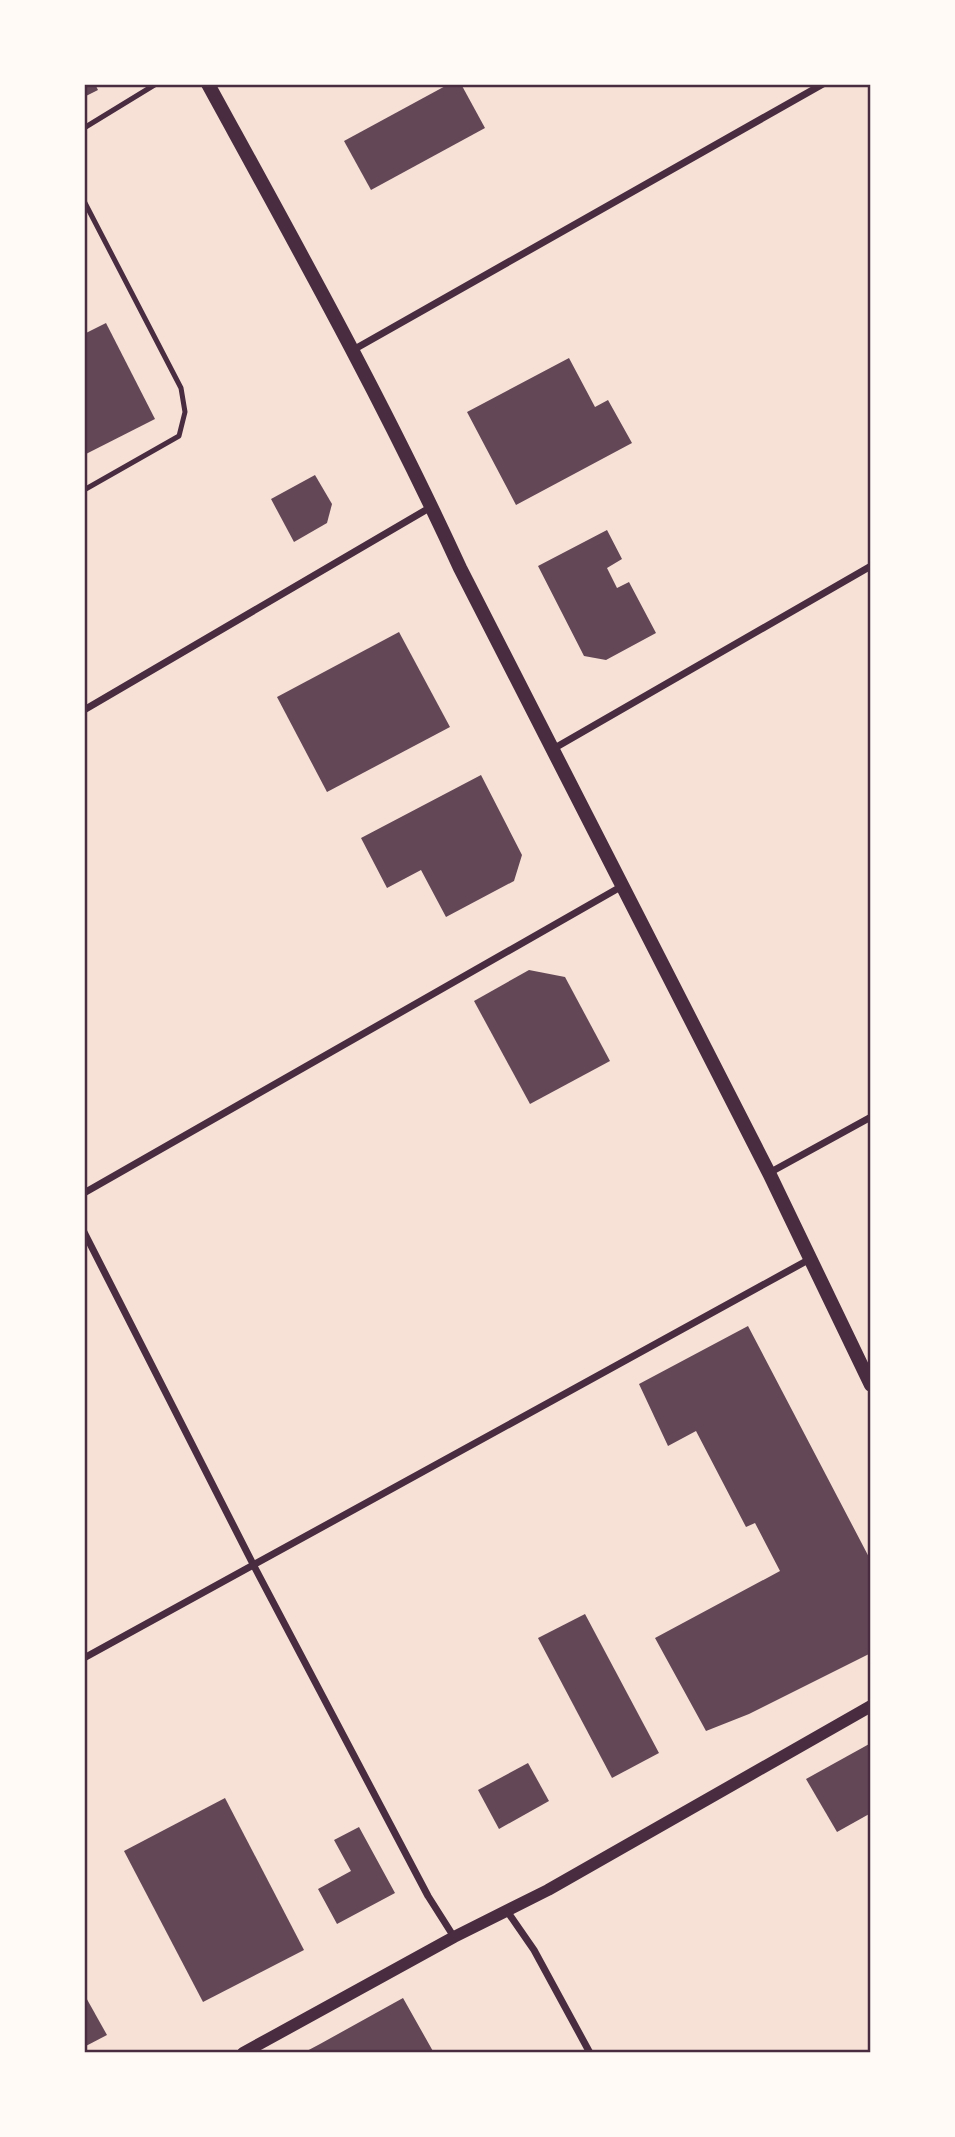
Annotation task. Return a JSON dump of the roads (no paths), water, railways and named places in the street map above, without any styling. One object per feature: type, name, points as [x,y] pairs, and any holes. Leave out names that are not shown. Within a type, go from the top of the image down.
[{"type":"main road","points":[[208,84],[353,350],[432,506],[460,568],[769,1173],[871,1385]]},
{"type":"street","points":[[353,350],[823,84]]},
{"type":"street","points":[[84,710],[432,506]]},
{"type":"street","points":[[553,749],[871,566]]},
{"type":"street","points":[[84,1193],[624,885]]},
{"type":"street","points":[[769,1173],[871,1117]]},
{"type":"street","points":[[84,1233],[254,1566],[428,1896],[453,1937]]},
{"type":"street","points":[[84,1658],[810,1258]]},
{"type":"street","points":[[243,2053],[453,1937],[507,1911],[871,1706]]},
{"type":"street","points":[[507,1911],[534,1950],[590,2053]]},
{"type":"lane","points":[[84,128],[156,84]]},
{"type":"lane","points":[[84,201],[181,388],[185,412],[179,436],[84,490]]}]
